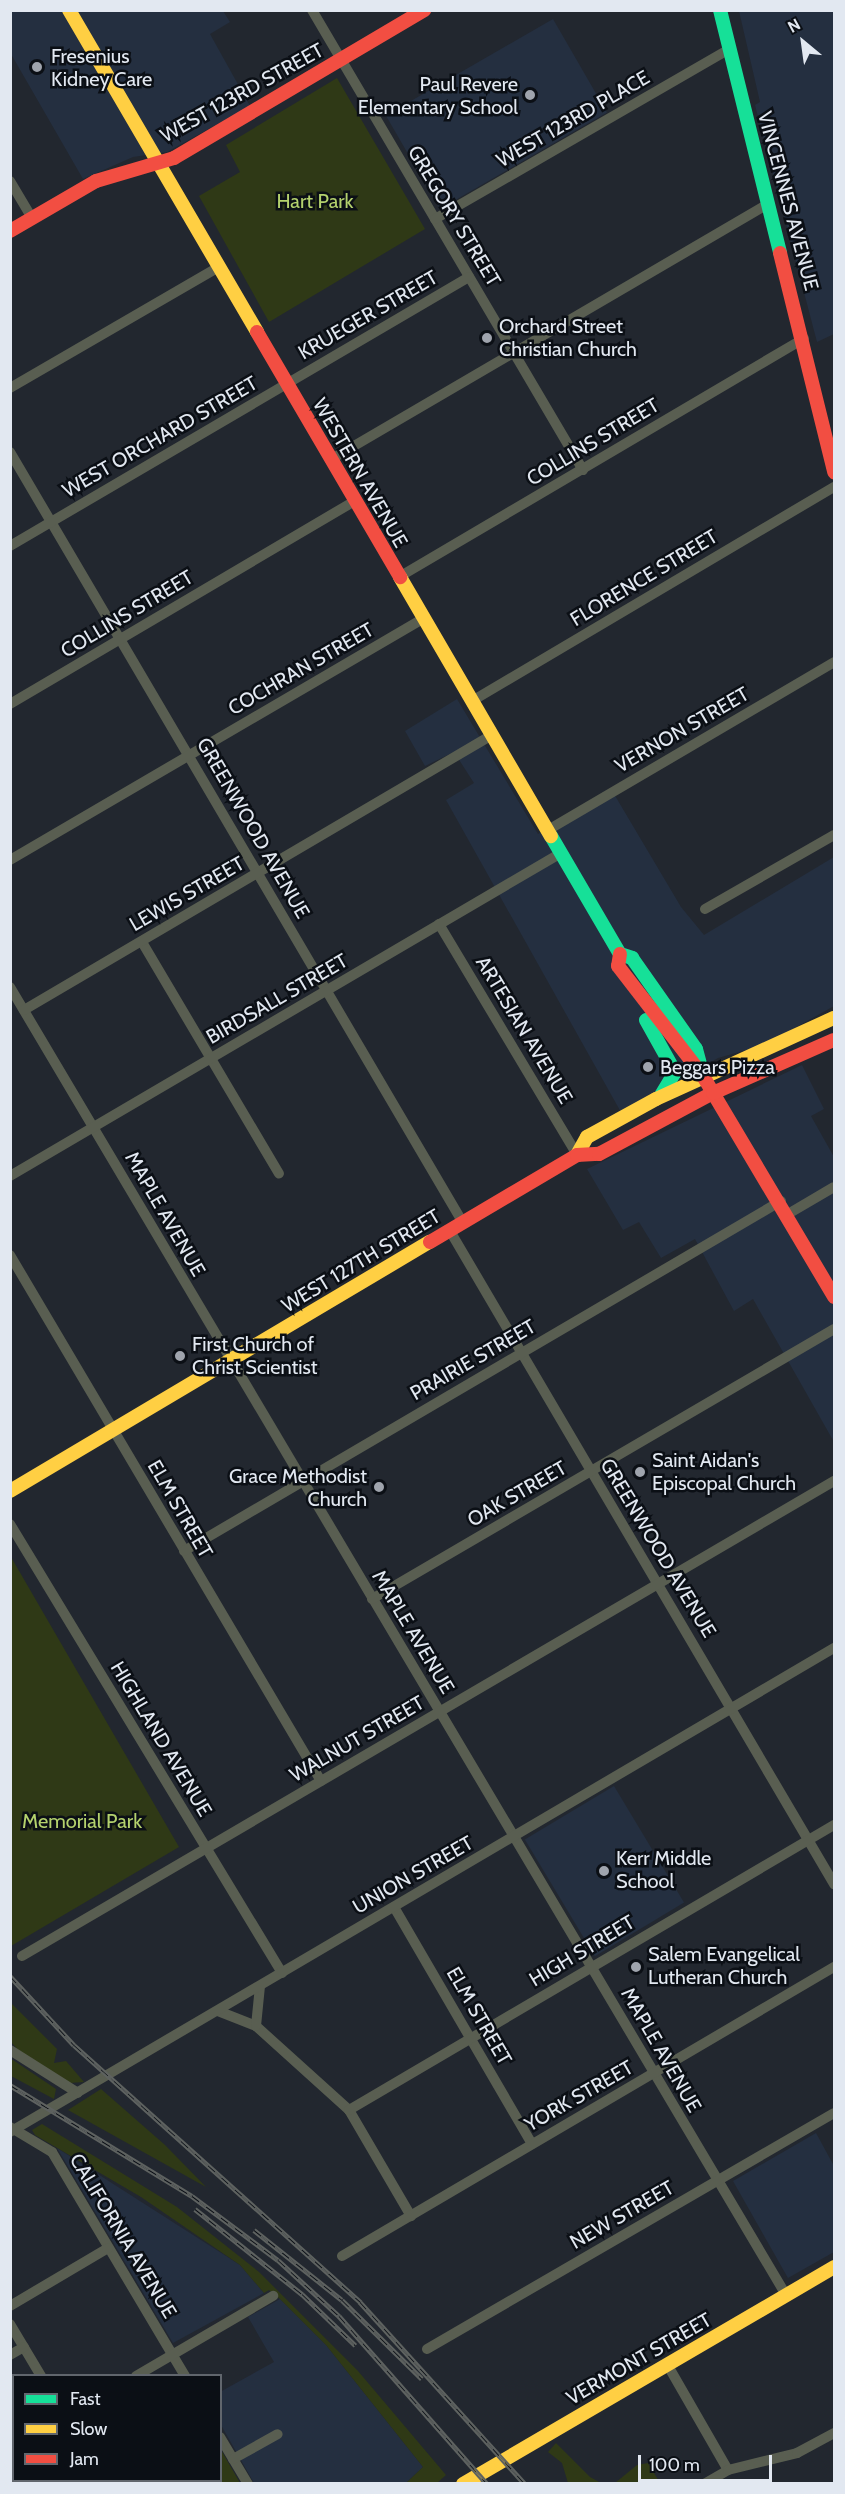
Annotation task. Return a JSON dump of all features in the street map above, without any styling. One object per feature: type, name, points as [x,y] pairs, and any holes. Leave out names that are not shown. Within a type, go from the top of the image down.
[{"type":"main road","name":"WESTERN AVENUE","points":[[69,10],[620,954],[618,966],[644,1007],[703,1076],[781,1201],[834,1297]]},
{"type":"main road","name":"WEST 123RD STREET","points":[[10,231],[96,181],[157,160],[174,158],[424,10]]},
{"type":"main road","name":"VINCENNES AVENUE","points":[[720,10],[804,338],[834,472]]},
{"type":"main road","name":"WESTERN AVENUE","points":[[620,954],[632,958],[671,1011],[696,1049],[703,1076]]},
{"type":"main road","points":[[644,1007],[675,1072],[672,1085],[656,1099]]},
{"type":"main road","name":"WEST 127TH STREET","points":[[577,1155],[587,1137],[656,1099],[834,1018]]},
{"type":"main road","name":"WEST 127TH STREET","points":[[10,1491],[577,1155],[599,1154],[713,1093],[834,1040]]},
{"type":"main road","name":"VERMONT STREET","points":[[463,2484],[834,2267]]},
{"type":"street","name":"GREGORY STREET","points":[[312,10],[583,470]]},
{"type":"street","name":"WEST 123RD PLACE","points":[[435,219],[729,49]]},
{"type":"street","points":[[10,181],[32,218]]},
{"type":"street","points":[[330,460],[768,204]]},
{"type":"street","points":[[10,388],[219,267]]},
{"type":"street","name":"KRUEGER STREET","points":[[286,384],[469,277]]},
{"type":"street","name":"COLLINS STREET","points":[[399,577],[804,338]]},
{"type":"street","name":"WEST ORCHARD STREET","points":[[10,546],[286,384]]},
{"type":"street","name":"GREENWOOD AVENUE","points":[[10,452],[464,1223]]},
{"type":"street","name":"FLORENCE STREET","points":[[472,701],[834,487]]},
{"type":"street","name":"COLLINS STREET","points":[[10,704],[354,501]]},
{"type":"street","name":"COCHRAN STREET","points":[[10,860],[423,619]]},
{"type":"street","name":"VERNON STREET","points":[[548,830],[834,662]]},
{"type":"street","name":"LEWIS STREET","points":[[24,1010],[492,735]]},
{"type":"street","points":[[705,909],[834,835]]},
{"type":"street","name":"BIRDSALL STREET","points":[[10,1176],[561,853]]},
{"type":"street","name":"ARTESIAN AVENUE","points":[[439,924],[577,1155]]},
{"type":"street","points":[[142,942],[279,1174]]},
{"type":"street","name":"MAPLE AVENUE","points":[[10,987],[786,2295]]},
{"type":"street","points":[[788,1214],[834,1187]]},
{"type":"street","name":"PRAIRIE STREET","points":[[184,1551],[781,1201]]},
{"type":"street","name":"GREENWOOD AVENUE","points":[[450,1231],[834,1884]]},
{"type":"street","name":"ELM STREET","points":[[10,1255],[321,1781]]},
{"type":"street","name":"OAK STREET","points":[[372,1599],[834,1329]]},
{"type":"street","name":"WALNUT STREET","points":[[22,1956],[834,1480]]},
{"type":"street","name":"HIGHLAND AVENUE","points":[[10,1524],[282,1973]]},
{"type":"street","name":"UNION STREET","points":[[12,2130],[834,1648]]},
{"type":"street","name":"HIGH STREET","points":[[349,2110],[834,1824]]},
{"type":"street","name":"ELM STREET","points":[[394,1907],[532,2144]]},
{"type":"street","name":"YORK STREET","points":[[342,2256],[834,1967]]},
{"type":"street","points":[[256,2026],[260,1986]]},
{"type":"street","points":[[218,2011],[256,2026],[349,2110],[411,2216]]},
{"type":"street","points":[[10,2050],[78,2093]]},
{"type":"street","name":"NEW STREET","points":[[428,2349],[834,2113]]},
{"type":"street","name":"CALIFORNIA AVENUE","points":[[12,2130],[52,2152],[184,2374]]},
{"type":"street","points":[[10,2306],[108,2248]]},
{"type":"street","points":[[139,2374],[273,2296]]},
{"type":"street","points":[[10,2324],[40,2374]]},
{"type":"street","points":[[10,2355],[24,2347]]},
{"type":"street","points":[[667,2364],[729,2469]]},
{"type":"street","points":[[704,2484],[729,2469],[797,2453],[834,2433]]},
{"type":"street","points":[[233,2459],[278,2434]]},
{"type":"street","points":[[222,2440],[248,2484]]},
{"type":"shaded area","points":[[10,11],[223,11],[230,22],[210,34],[250,106],[167,152],[133,157],[83,179],[11,54]]},
{"type":"shaded area","points":[[739,11],[834,11],[834,334],[817,342],[755,105],[760,102]]},
{"type":"shaded area","name":"Paul Revere Elementary School","points":[[553,19],[607,113],[440,209],[386,116]]},
{"type":"shaded area","points":[[457,699],[538,834],[614,794],[681,907],[704,935],[834,857],[834,1006],[764,1045],[718,1058],[622,1114],[446,800],[474,783],[454,752],[425,766],[405,731]]},
{"type":"shaded area","points":[[802,1065],[824,1109],[811,1116],[834,1157],[834,1442],[753,1299],[734,1311],[695,1239],[661,1258],[639,1222],[623,1230],[587,1169]]},
{"type":"shaded area","name":"Kerr Middle School","points":[[614,1786],[684,1903],[595,1956],[525,1840]]},
{"type":"shaded area","points":[[816,2133],[834,2166],[834,2252],[788,2278],[733,2181]]},
{"type":"shaded area","points":[[57,2148],[240,2265],[264,2293],[173,2343]]},
{"type":"shaded area","points":[[280,2299],[326,2345],[423,2467],[406,2483],[254,2483],[222,2427],[222,2391],[274,2362],[248,2317]]},
{"type":"shaded area","points":[[10,2468],[12,2482],[116,2483],[11,2483]]},
{"type":"green space","name":"Hart Park","points":[[337,78],[425,229],[269,322],[199,196],[240,172],[226,145]]},
{"type":"green space","name":"Memorial Park","points":[[11,1557],[179,1847],[10,1946]]},
{"type":"green space","points":[[10,2002],[57,2049],[54,2063],[66,2061],[84,2082],[69,2083],[19,2051],[11,2042]]},
{"type":"green space","points":[[10,2058],[56,2089],[54,2099],[11,2076]]},
{"type":"green space","points":[[101,2089],[165,2145],[206,2187],[68,2110]]},
{"type":"green space","points":[[42,2124],[177,2207],[259,2272],[358,2371],[446,2475],[437,2483],[406,2483],[423,2467],[326,2345],[280,2299],[269,2290],[264,2293],[240,2265],[141,2197],[35,2135],[32,2130]]},
{"type":"green space","points":[[556,2443],[590,2477],[601,2483],[568,2483],[562,2463],[548,2452]]},
{"type":"green space","points":[[222,2452],[240,2483],[174,2482],[222,2482]]},
{"type":"green space","points":[[648,2463],[660,2483],[615,2483],[637,2465]]},
{"type":"waterway","points":[[178,2482],[183,2484]]},
{"type":"railway","points":[[10,1976],[74,2045],[360,2302],[525,2484]]},
{"type":"railway","points":[[10,2085],[192,2196],[278,2260],[339,2316],[487,2484]]},
{"type":"railway","points":[[195,2209],[302,2294],[355,2345]]},
{"type":"railway","points":[[254,2230],[342,2300],[422,2379]]},
{"type":"traffic: fast","points":[[720,10],[780,253]]},
{"type":"traffic: fast","points":[[551,836],[620,954],[632,958],[696,1049],[703,1076]]},
{"type":"traffic: fast","points":[[646,1020],[675,1072],[662,1094]]},
{"type":"traffic: slow","points":[[69,10],[257,332]]},
{"type":"traffic: slow","points":[[400,577],[551,836]]},
{"type":"traffic: slow","points":[[577,1155],[587,1137],[656,1099],[834,1018]]},
{"type":"traffic: slow","points":[[10,1491],[430,1242]]},
{"type":"traffic: slow","points":[[463,2484],[834,2267]]},
{"type":"traffic: jam","points":[[10,231],[96,181],[174,158],[424,10]]},
{"type":"traffic: jam","points":[[780,253],[834,472]]},
{"type":"traffic: jam","points":[[257,332],[400,577]]},
{"type":"traffic: jam","points":[[620,954],[618,966],[703,1076],[834,1297]]},
{"type":"traffic: jam","points":[[430,1242],[577,1155],[599,1154],[713,1093],[834,1040]]},
{"type":"place","name":"Fresenius Kidney Care","points":[[37,67]]},
{"type":"place","name":"Paul Revere Elementary School","points":[[530,95]]},
{"type":"place","name":"Orchard Street Christian Church","points":[[487,338]]},
{"type":"place","name":"Beggars Pizza","points":[[648,1067]]},
{"type":"place","name":"First Church of Christ Scientist","points":[[180,1356]]},
{"type":"place","name":"Saint Aidan's Episcopal Church","points":[[640,1472]]},
{"type":"place","name":"Grace Methodist Church","points":[[379,1487]]},
{"type":"place","name":"Kerr Middle School","points":[[604,1871]]},
{"type":"place","name":"Salem Evangelical Lutheran Church","points":[[636,1967]]}]
